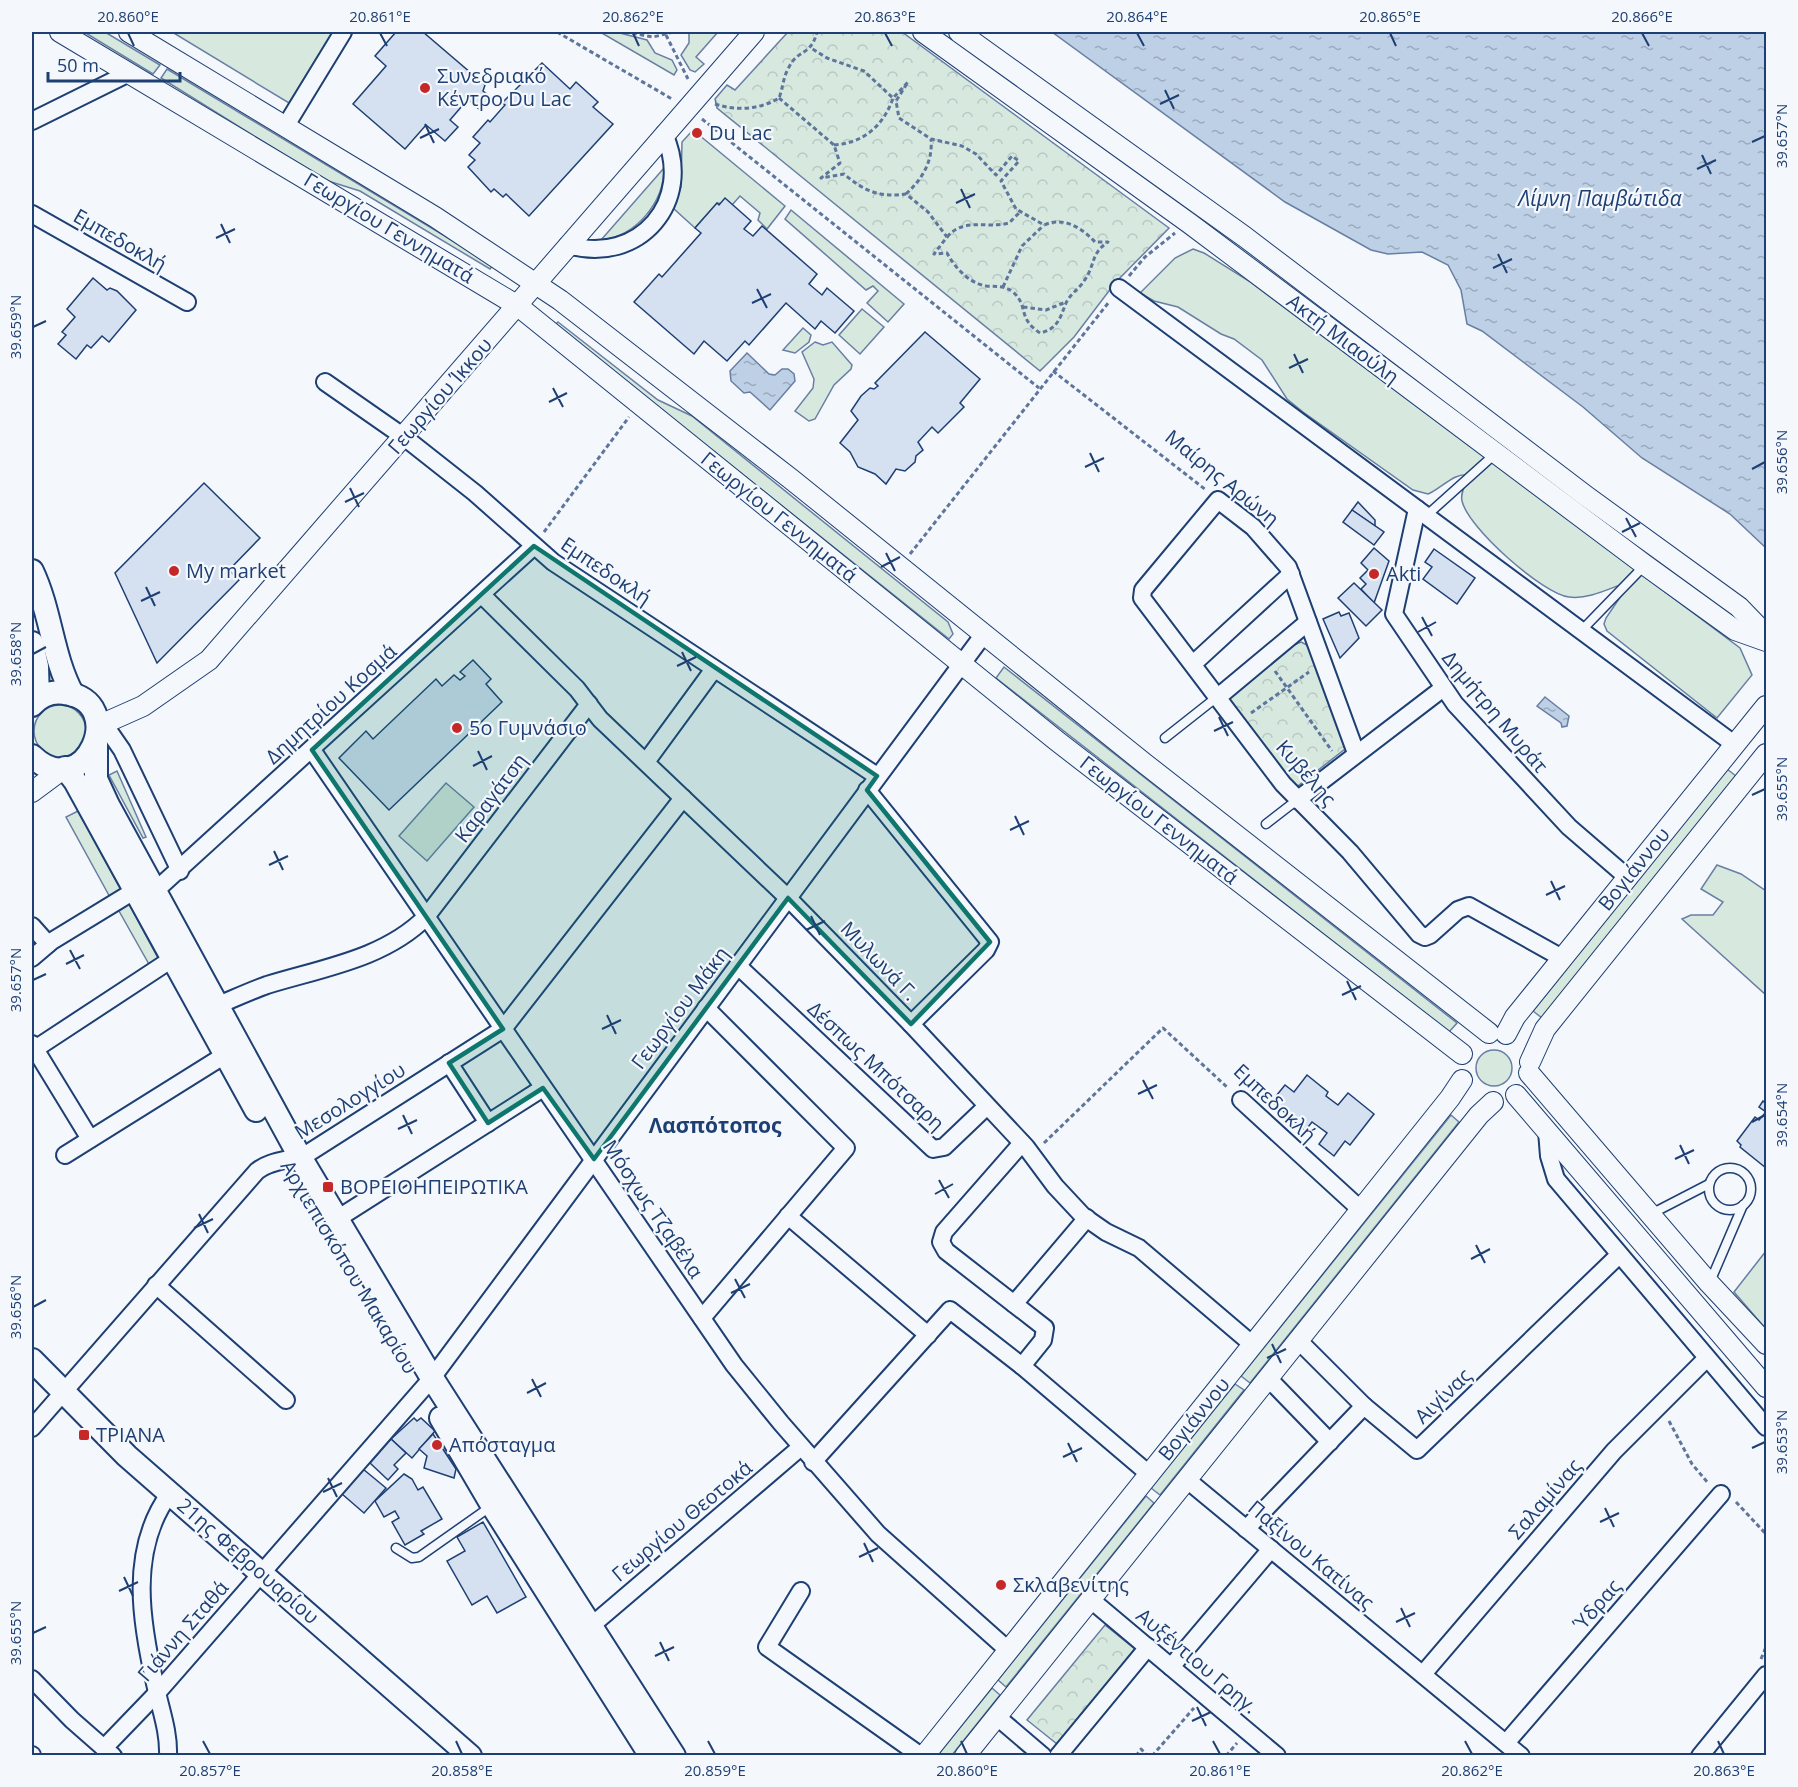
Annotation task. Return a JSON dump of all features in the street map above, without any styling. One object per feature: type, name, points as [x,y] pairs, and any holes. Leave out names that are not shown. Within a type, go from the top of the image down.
[{"type":"main road","points":[[32,572],[48,614],[63,675],[73,695]]},
{"type":"main road","points":[[32,643],[37,666],[35,702],[58,692],[73,695],[92,709],[99,731],[95,772],[98,786],[145,891],[216,1006],[292,1159],[337,1219],[428,1383],[591,1626],[674,1755]]},
{"type":"main road","points":[[32,756],[46,766],[64,768],[88,757],[99,731]]},
{"type":"main road","name":"Αρχιεπισκόπου Μακαρίου","points":[[64,768],[75,781],[145,891],[172,958],[225,1055],[292,1159],[428,1383],[492,1505],[651,1755]]},
{"type":"main road","name":"21ης Φεβρουαρίου","points":[[32,1360],[119,1449],[470,1755]]},
{"type":"street","name":"Γεωργίου Γεννηματά","points":[[60,32],[518,306],[1121,791],[1462,1054]]},
{"type":"street","name":"Γεωργίου Γεννηματά","points":[[129,32],[444,224],[536,284],[690,400],[984,634],[1498,1034]]},
{"type":"street","points":[[285,127],[344,32]]},
{"type":"street","name":"Γεωργίου Ίκκου","points":[[99,731],[143,706],[208,660],[518,306],[664,134],[700,103],[754,32]]},
{"type":"street","name":"Ακτή Μιαούλη","points":[[923,32],[1189,223],[1645,565],[1736,630],[1767,641]]},
{"type":"street","name":"Ακτή Μιαούλη","points":[[959,32],[1245,237],[1586,496],[1739,607],[1767,635]]},
{"type":"street","points":[[32,121],[129,74]]},
{"type":"street","points":[[568,245],[591,249],[620,246],[631,241],[653,223],[668,202],[675,179],[673,156],[664,134]]},
{"type":"street","name":"Εμπεδοκλή","points":[[32,214],[187,302]]},
{"type":"street","points":[[1119,288],[1734,744]]},
{"type":"street","name":"Εμπεδοκλή","points":[[325,382],[404,437],[475,493],[553,562],[714,669],[872,783],[990,942],[986,950],[911,1024]]},
{"type":"street","name":"Μαίρης Αρώνη","points":[[1218,500],[1264,537],[1291,574],[1356,753]]},
{"type":"street","name":"Κυβέλης","points":[[1218,500],[1142,594],[1193,664],[1297,800],[1350,852],[1422,936],[1430,936],[1458,910],[1469,906],[1562,958]]},
{"type":"street","name":"Δημήτρη Μυράτ","points":[[1422,512],[1394,614],[1442,689],[1569,827],[1627,877]]},
{"type":"street","name":"Δημητρίου Κοσμά","points":[[32,958],[48,944],[180,871],[534,546]]},
{"type":"street","points":[[1193,664],[1291,574]]},
{"type":"street","name":"Μυλωνά Γ.","points":[[482,595],[578,689],[600,719],[788,898],[911,1024],[1027,1149],[1065,1198],[1086,1218],[1106,1232],[1139,1248],[1253,1345]]},
{"type":"street","points":[[1218,697],[1308,622]]},
{"type":"street","name":"Γεωργίου Μάκη","points":[[428,1383],[984,634]]},
{"type":"street","points":[[646,762],[714,669]]},
{"type":"street","points":[[1297,800],[1442,689]]},
{"type":"street","name":"Καραγάτση","points":[[216,1006],[265,986],[378,950],[407,934],[426,917],[589,704]]},
{"type":"street","name":"Βογιάννου","points":[[1462,1054],[1473,1039],[1498,1034],[1515,1017],[1767,706]]},
{"type":"street","points":[[99,731],[122,750],[180,871]]},
{"type":"street","name":"Μόσχως Τζαβέλα","points":[[312,750],[734,1365],[813,1462],[889,1545],[1008,1650]]},
{"type":"street","name":"Βογιάννου","points":[[965,1755],[1479,1115],[1493,1102],[1503,1101],[1516,1095],[1526,1084],[1529,1068],[1545,1029],[1767,754]]},
{"type":"street","points":[[32,792],[64,768]]},
{"type":"street","name":"Μεσολογγίου","points":[[32,1428],[264,1165],[292,1159],[503,1029],[683,798]]},
{"type":"street","points":[[32,926],[48,944]]},
{"type":"street","points":[[90,1139],[33,1046],[172,958]]},
{"type":"street","name":"Δέσπως Μπότσαρη","points":[[738,966],[933,1149],[944,1147],[987,1106]]},
{"type":"street","points":[[702,1318],[846,1148],[706,1008]]},
{"type":"street","points":[[1498,1034],[1522,1045],[1529,1068],[1709,1283],[1767,1344]]},
{"type":"street","points":[[1462,1054],[1460,1064],[1462,1080],[1474,1096],[1493,1102]]},
{"type":"street","points":[[65,1155],[225,1055]]},
{"type":"street","points":[[449,1063],[488,1123]]},
{"type":"street","name":"Βογιάννου","points":[[922,1755],[1253,1345],[1462,1080]]},
{"type":"street","points":[[337,1219],[543,1088]]},
{"type":"street","points":[[1516,1095],[1767,1387]]},
{"type":"street","name":"Εμπεδοκλή","points":[[1241,1100],[1360,1209]]},
{"type":"street","points":[[1547,1131],[1548,1156],[1556,1179],[1767,1428]]},
{"type":"street","points":[[1022,1366],[1043,1340],[1046,1331],[946,1251],[941,1242],[944,1232],[1027,1149]]},
{"type":"street","points":[[788,1216],[928,1335]]},
{"type":"street","points":[[1014,1304],[1086,1218]]},
{"type":"street","name":"Αιγίνας","points":[[1364,1406],[1417,1450],[1619,1255]]},
{"type":"street","points":[[156,1285],[286,1400]]},
{"type":"street","points":[[813,1462],[950,1310],[1022,1366],[1149,1474]]},
{"type":"street","points":[[1246,1529],[1364,1406],[1298,1340]]},
{"type":"street","name":"Σαλαμίνας","points":[[1423,1674],[1614,1451],[1707,1358]]},
{"type":"street","points":[[1268,1378],[1330,1442]]},
{"type":"street","name":"Γιάννη Σταθά","points":[[109,1752],[157,1693],[428,1383]]},
{"type":"street","name":"Γεωργίου Θεοτοκά","points":[[591,1626],[801,1447]]},
{"type":"street","name":"Παξίνου Κατίνας","points":[[1186,1479],[1521,1755]]},
{"type":"street","points":[[168,1755],[167,1733],[143,1633],[141,1598],[148,1538],[155,1515],[170,1493]]},
{"type":"street","name":"Ύδρας","points":[[1506,1743],[1721,1494]]},
{"type":"street","points":[[1172,1667],[1271,1549]]},
{"type":"street","points":[[801,1591],[766,1647],[922,1755]]},
{"type":"street","name":"Αυξέντιου Γρηγ.","points":[[1090,1599],[1277,1755]]},
{"type":"street","points":[[1059,1755],[1148,1647]]},
{"type":"street","points":[[1700,1755],[1767,1675]]},
{"type":"street","points":[[32,1679],[109,1752]]},
{"type":"street","points":[[996,1716],[1043,1755]]},
{"type":"lane","points":[[1422,512],[1495,453]]},
{"type":"lane","points":[[1581,631],[1645,565]]},
{"type":"lane","points":[[1165,738],[1218,697]]},
{"type":"lane","points":[[1266,824],[1297,800]]},
{"type":"lane","points":[[1709,1283],[1750,1192],[1748,1178],[1743,1173],[1730,1168],[1723,1169],[1712,1178],[1709,1184],[1711,1197],[1718,1206],[1730,1209],[1743,1204]]},
{"type":"lane","points":[[1650,1214],[1709,1184]]},
{"type":"lane","points":[[396,1548],[412,1558],[419,1557],[492,1505]]},
{"type":"path","points":[[557,32],[700,103],[1039,388]]},
{"type":"path","points":[[624,32],[640,36],[666,35],[674,32]]},
{"type":"path","points":[[779,99],[790,64],[812,48],[817,32]]},
{"type":"path","points":[[666,35],[700,103]]},
{"type":"path","points":[[812,48],[827,58],[864,71],[893,98]]},
{"type":"path","points":[[834,145],[853,142],[876,127],[886,116],[893,98],[908,81],[896,101],[896,112],[904,123],[932,139],[962,146],[976,154],[996,175],[1012,156],[1019,161],[1001,181],[1016,208],[1044,225]]},
{"type":"path","points":[[700,103],[738,109],[779,99]]},
{"type":"path","points":[[779,99],[834,145],[840,163],[821,178],[844,174],[860,188],[880,196],[906,194],[928,212],[947,237]]},
{"type":"path","points":[[906,194],[922,176],[930,158],[932,139]]},
{"type":"path","points":[[1004,287],[1019,251],[1044,225],[1055,222],[1070,224],[1084,231],[1095,242],[1108,242],[1096,250],[1083,283],[1066,302],[1057,324],[1050,331],[1040,333],[1025,321],[1023,307],[1014,293],[1004,287],[978,283],[964,274],[947,253],[934,254],[947,237],[967,225],[1009,223],[1021,211]]},
{"type":"path","points":[[900,567],[1039,388],[1145,257],[1189,223]]},
{"type":"path","points":[[1023,307],[1046,310],[1066,302]]},
{"type":"path","name":"Μαίρης Αρώνη","points":[[1053,371],[1218,500]]},
{"type":"path","points":[[534,546],[639,404]]},
{"type":"path","points":[[1274,670],[1333,752]]},
{"type":"path","points":[[1247,716],[1310,671]]},
{"type":"path","name":"Εμπεδοκλή","points":[[1027,1149],[1162,1028],[1241,1100]]},
{"type":"path","points":[[1659,1404],[1692,1464],[1721,1494],[1734,1501],[1767,1534]]},
{"type":"path","points":[[1136,1755],[1141,1749],[1150,1755],[1204,1695]]},
{"type":"highlighted area","points":[[534,546],[877,776],[867,790],[990,942],[911,1024],[788,898],[594,1159],[543,1088],[488,1123],[449,1063],[503,1029],[312,750]]},
{"type":"green space","points":[[84,32],[105,32],[160,65],[153,74]]},
{"type":"green space","points":[[172,32],[334,32],[289,103]]},
{"type":"green space","points":[[600,32],[616,32],[647,40],[655,53],[672,60],[677,70],[674,75]]},
{"type":"green space","points":[[689,32],[718,32],[696,57],[704,64],[695,72],[690,70],[681,55],[689,43]]},
{"type":"green space","points":[[788,32],[902,32],[1169,228],[1115,283],[1074,337],[1040,371],[717,108],[715,99],[727,85],[735,90]]},
{"type":"green space","points":[[167,69],[493,265],[490,269],[360,191],[325,180],[161,78]]},
{"type":"green space","points":[[693,130],[785,206],[767,229],[758,220],[760,213],[740,196],[732,205],[717,203],[695,228],[673,208],[681,187],[682,142]]},
{"type":"green space","points":[[664,168],[659,193],[646,216],[626,232],[601,240]]},
{"type":"green space","points":[[791,210],[904,304],[888,322],[867,303],[878,291],[873,286],[866,290],[785,219]]},
{"type":"green space","points":[[1193,249],[1204,253],[1249,281],[1740,648],[1752,675],[1717,718],[1607,631],[1604,624],[1606,618],[1631,581],[1584,597],[1569,597],[1542,585],[1508,558],[1467,513],[1462,498],[1469,475],[1453,478],[1428,494],[1413,490],[1287,399],[1262,360],[1234,339],[1221,334],[1178,307],[1154,301],[1140,293],[1175,258]]},
{"type":"green space","points":[[862,309],[884,327],[860,354],[839,335]]},
{"type":"green space","points":[[558,322],[658,400],[692,416],[948,622],[953,634],[949,639],[555,325]]},
{"type":"green space","points":[[803,328],[811,335],[809,342],[795,353],[783,350]]},
{"type":"green space","points":[[815,342],[823,345],[832,342],[852,365],[851,369],[834,385],[815,419],[809,421],[795,411],[813,388],[814,379],[802,352]]},
{"type":"green space","points":[[1301,642],[1309,646],[1345,749],[1294,789],[1226,698]]},
{"type":"green space","points":[[1004,667],[1457,1023],[1449,1032],[996,678]]},
{"type":"green space","points":[[55,705],[65,705],[79,712],[86,731],[79,750],[65,757],[55,757],[45,753],[38,746],[34,736],[34,726],[38,716],[45,709]]},
{"type":"green space","points":[[1727,769],[1736,776],[1542,1018],[1533,1011]]},
{"type":"green space","points":[[117,771],[146,837],[143,838],[109,775]]},
{"type":"green space","points":[[446,783],[474,807],[427,861],[399,836]]},
{"type":"green space","points":[[78,811],[122,892],[111,899],[66,817]]},
{"type":"green space","points":[[1717,865],[1741,874],[1766,891],[1766,995],[1682,919],[1691,915],[1713,915],[1723,902],[1701,889]]},
{"type":"green space","points":[[129,904],[159,960],[150,966],[119,911]]},
{"type":"green space","points":[[1494,1050],[1507,1055],[1512,1068],[1507,1081],[1494,1086],[1481,1081],[1476,1068],[1481,1055]]},
{"type":"green space","points":[[1451,1115],[1459,1122],[1250,1383],[1241,1376]]},
{"type":"green space","points":[[1766,1251],[1766,1329],[1734,1292]]},
{"type":"green space","points":[[1235,1384],[1244,1390],[1160,1495],[1151,1488]]},
{"type":"green space","points":[[1146,1496],[1154,1503],[1006,1687],[998,1680]]},
{"type":"green space","points":[[1105,1625],[1135,1649],[1057,1744],[1027,1720]]},
{"type":"green space","points":[[992,1688],[1000,1695],[952,1755],[938,1755]]},
{"type":"water","name":"Λίμνη Παμβώτιδα","points":[[1052,32],[1766,32],[1766,548],[1730,514],[1642,458],[1583,407],[1482,331],[1467,324],[1461,290],[1448,265],[1422,252],[1388,254],[1371,250],[1285,202]]},
{"type":"water","points":[[747,353],[769,374],[775,375],[782,369],[788,369],[794,374],[795,381],[770,410],[750,392],[744,393],[731,381],[730,371]]},
{"type":"water","points":[[1545,697],[1569,716],[1567,726],[1562,727],[1561,723],[1537,706]]},
{"type":"building","name":"Συνεδριακό Κέντρο Du Lac","points":[[396,32],[423,32],[485,85],[483,91],[492,98],[481,111],[468,99],[450,120],[458,127],[445,141],[426,125],[405,149],[353,104],[386,66],[375,56]]},
{"type":"building","points":[[542,63],[570,89],[576,82],[598,102],[593,107],[613,124],[529,216],[506,194],[503,197],[494,189],[491,192],[468,167],[475,160],[469,155],[480,143],[473,137],[488,120],[490,122],[505,105],[502,103]]},
{"type":"building","points":[[725,198],[751,221],[744,229],[753,236],[762,226],[817,274],[809,284],[822,295],[827,288],[854,311],[835,333],[821,321],[815,329],[786,303],[749,345],[745,341],[727,361],[704,341],[694,354],[634,302],[659,274],[662,277],[701,233],[695,228],[717,203],[719,205]]},
{"type":"building","points":[[93,278],[107,290],[110,288],[117,291],[136,310],[109,342],[102,336],[91,348],[87,345],[76,359],[58,344],[66,335],[62,332],[75,317],[67,309]]},
{"type":"building","points":[[925,332],[980,379],[960,403],[964,407],[938,433],[932,427],[918,442],[923,450],[916,456],[915,462],[905,471],[896,469],[886,484],[875,474],[858,467],[850,452],[840,443],[858,420],[851,411],[861,396],[870,388],[874,389],[878,386],[875,383]]},
{"type":"building","name":"My market","points":[[204,483],[260,538],[229,570],[239,580],[157,663],[115,573]]},
{"type":"building","points":[[1358,502],[1375,520],[1375,526],[1352,510]]},
{"type":"building","points":[[1352,510],[1384,532],[1374,545],[1343,522]]},
{"type":"building","name":"Akti","points":[[1374,548],[1389,561],[1374,603],[1361,589],[1366,584],[1360,578],[1368,570],[1361,563]]},
{"type":"building","points":[[1434,549],[1475,578],[1457,604],[1423,579],[1432,567],[1425,562]]},
{"type":"building","points":[[1354,583],[1382,610],[1366,626],[1338,598]]},
{"type":"building","points":[[1339,612],[1341,616],[1349,613],[1359,638],[1340,658],[1323,619]]},
{"type":"building","points":[[473,660],[491,679],[486,684],[502,702],[389,810],[339,758],[366,731],[373,739],[436,679],[442,686],[454,675],[460,680],[465,676],[460,672]]},
{"type":"building","points":[[1307,1075],[1328,1092],[1326,1096],[1338,1105],[1348,1093],[1374,1114],[1350,1145],[1345,1141],[1334,1156],[1319,1144],[1327,1133],[1312,1122],[1305,1131],[1272,1101],[1285,1085],[1294,1092]]},
{"type":"building","points":[[1763,1101],[1766,1104],[1766,1112],[1759,1107]]},
{"type":"building","points":[[1766,1112],[1766,1168],[1740,1147],[1737,1141],[1755,1117],[1759,1120]]},
{"type":"building","points":[[414,1418],[417,1421],[421,1418],[435,1431],[412,1458],[391,1439]]},
{"type":"building","points":[[433,1434],[456,1469],[454,1478],[424,1468],[427,1456],[419,1449]]},
{"type":"building","points":[[391,1439],[406,1453],[394,1465],[398,1469],[388,1480],[370,1463]]},
{"type":"building","points":[[363,1469],[386,1488],[364,1513],[342,1494]]},
{"type":"building","points":[[404,1474],[412,1479],[418,1490],[423,1487],[442,1519],[421,1531],[424,1534],[405,1545],[392,1522],[399,1518],[395,1511],[384,1517],[375,1501]]},
{"type":"building","points":[[483,1522],[526,1597],[497,1613],[487,1596],[472,1605],[447,1561],[465,1551],[457,1537]]},
{"type":"place","name":"Συνεδριακό Κέντρο Du Lac","points":[[425,88]]},
{"type":"place","name":"Du Lac","points":[[697,133]]},
{"type":"place","name":"My market","points":[[174,571]]},
{"type":"place","name":"Akti","points":[[1374,574]]},
{"type":"place","name":"5ο Γυμνάσιο","points":[[457,728]]},
{"type":"place","name":"ΒΟΡΕΙΟΗΠΕΙΡΩΤΙΚΑ","points":[[328,1187]]},
{"type":"place","name":"ΤΡΙΑΝΑ","points":[[84,1435]]},
{"type":"place","name":"Απόσταγμα","points":[[437,1445]]},
{"type":"place","name":"Σκλαβενίτης","points":[[1001,1585]]},
{"type":"district","name":"Λασπότοπος","points":[[715,1126]]}]
